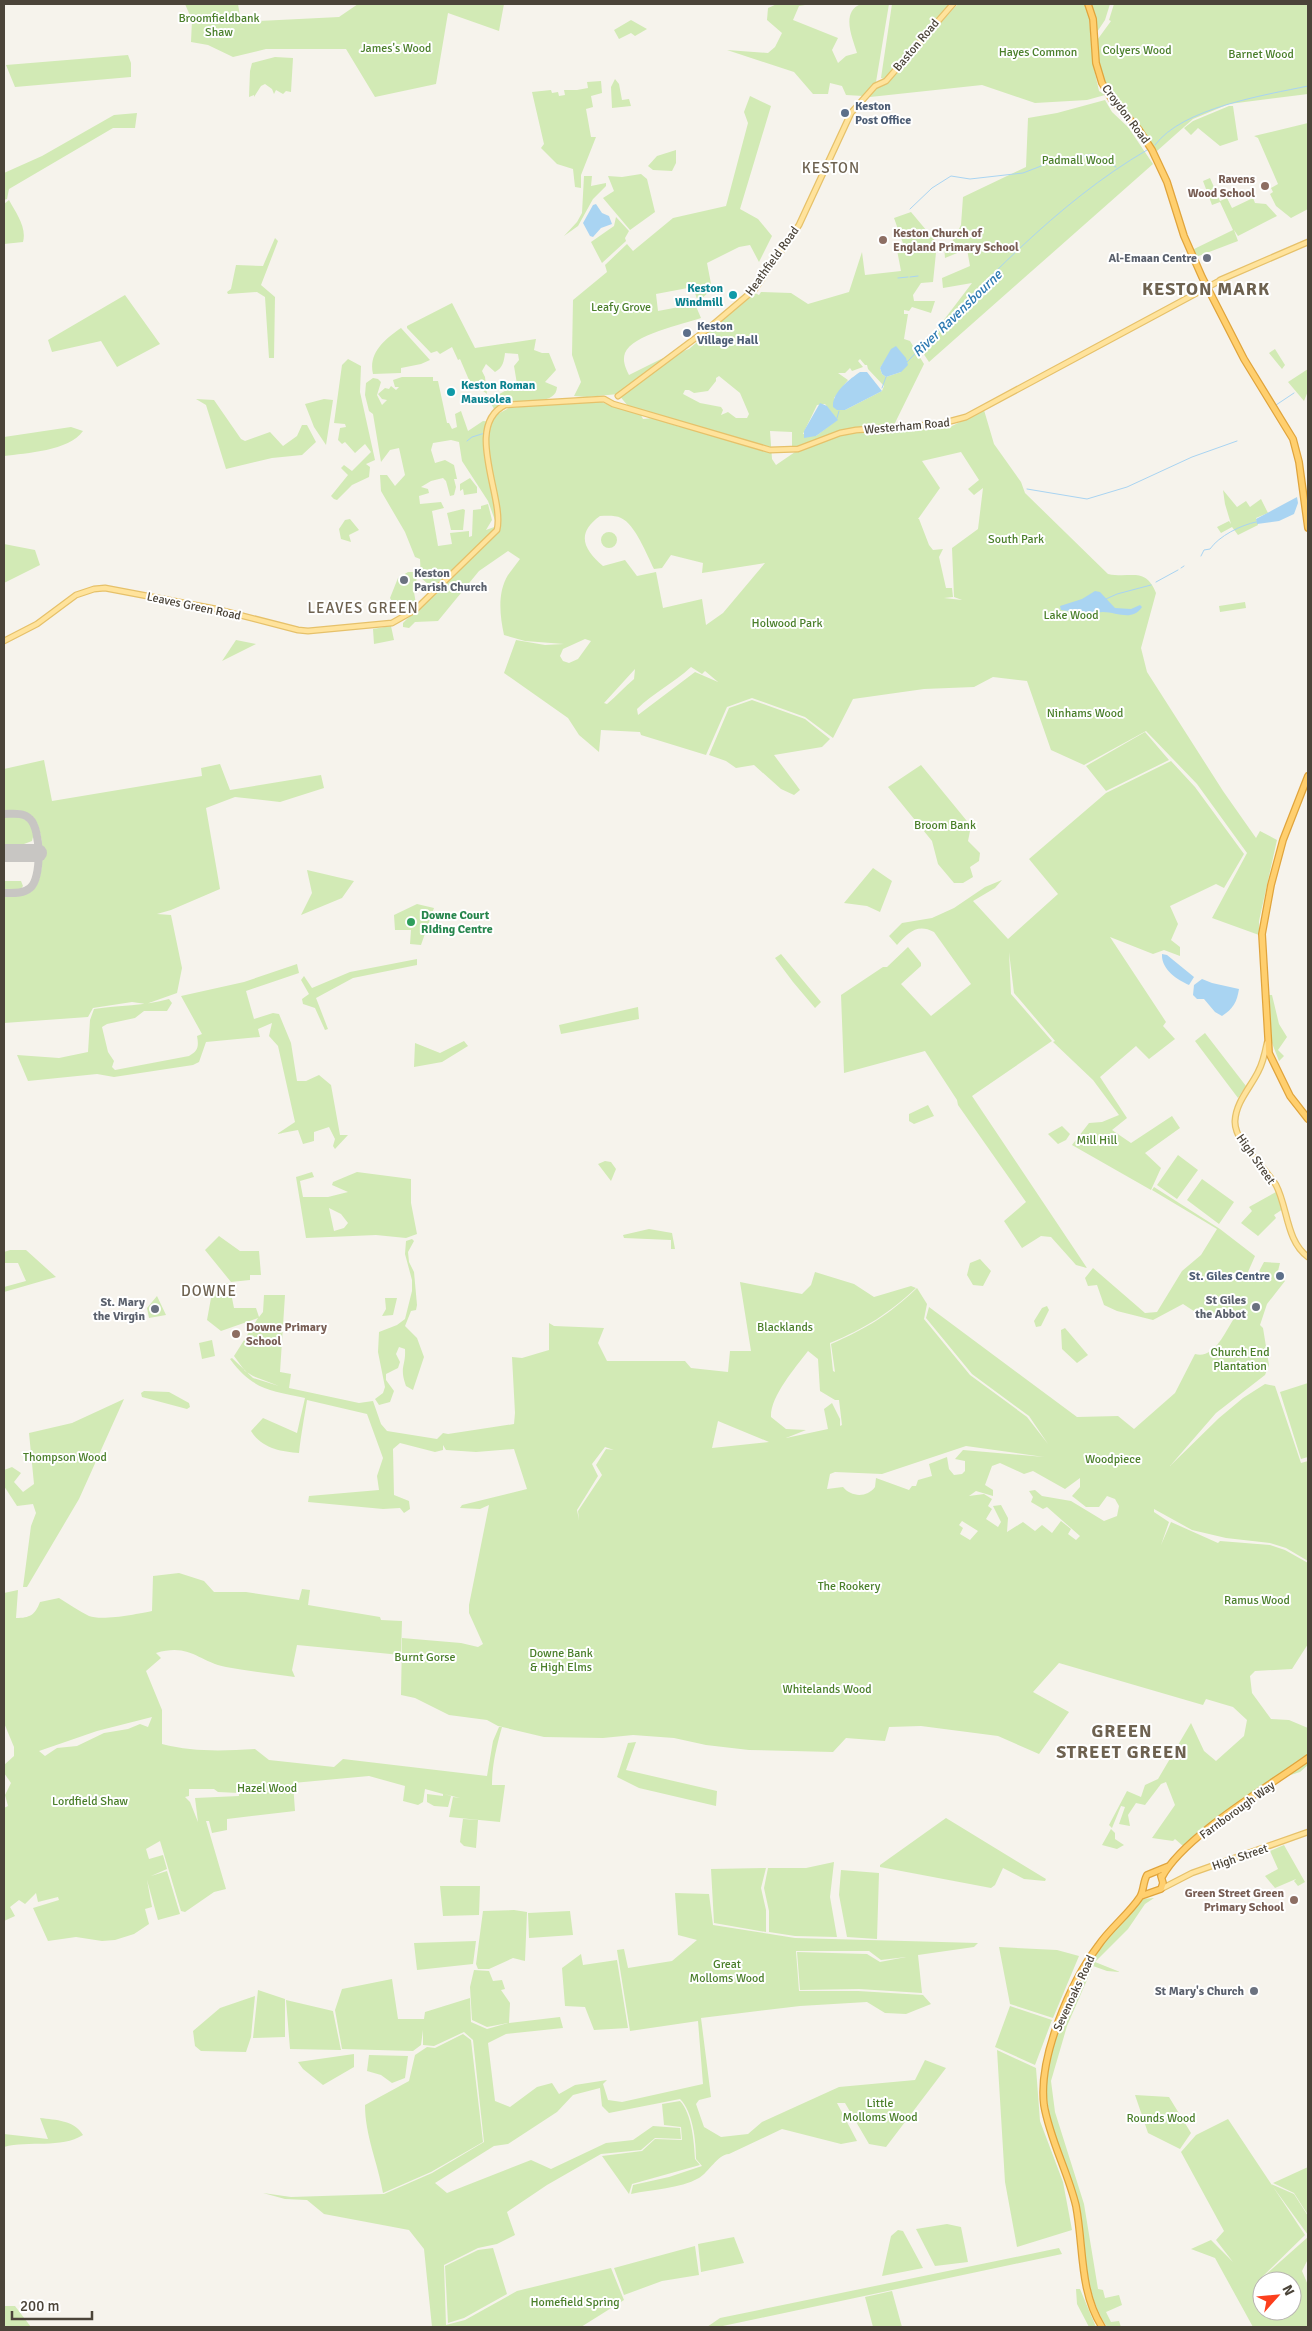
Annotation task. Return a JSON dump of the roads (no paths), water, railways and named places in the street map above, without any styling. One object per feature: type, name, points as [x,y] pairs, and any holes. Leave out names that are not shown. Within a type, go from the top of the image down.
[{"type":"highway","name":"Croydon Road","points":[[1088,4],[1093,18],[1095,58],[1100,79],[1109,96],[1137,126],[1152,150],[1169,188],[1184,236],[1207,286],[1244,359],[1294,440],[1300,468],[1308,528]]},
{"type":"highway","points":[[1308,776],[1284,840],[1263,922],[1263,969],[1270,1050],[1292,1100],[1308,1119]]},
{"type":"highway","name":"Farnborough Way","points":[[1155,1872],[1169,1866],[1212,1827],[1308,1758]]},
{"type":"highway","name":"Farnborough Way","points":[[1163,1879],[1169,1866]]},
{"type":"highway","points":[[1155,1872],[1163,1879],[1161,1889],[1141,1896],[1146,1876],[1155,1872]]},
{"type":"highway","points":[[1144,1884],[1152,1892]]},
{"type":"highway","name":"Sevenoaks Road","points":[[1102,2327],[1087,2293],[1072,2193],[1046,2114],[1043,2095],[1044,2070],[1061,2014],[1086,1964],[1102,1940],[1141,1896]]},
{"type":"main road","name":"Baston Road","points":[[878,83],[886,81],[954,4]]},
{"type":"main road","name":"Heathfield Road","points":[[618,396],[709,328],[755,289],[799,225],[851,113],[878,83]]},
{"type":"main road","name":"Westerham Road","points":[[396,622],[415,610],[498,530],[499,517],[486,448],[491,422],[496,411],[511,404],[584,399],[610,400],[613,404],[770,450],[798,449],[840,433],[856,430],[948,423],[966,417],[1207,286],[1308,242]]},
{"type":"main road","name":"Westerham Road","points":[[610,400],[612,396],[618,396]]},
{"type":"main road","points":[[617,404],[618,396]]},
{"type":"main road","name":"Leaves Green Road","points":[[4,641],[37,624],[76,595],[94,589],[116,590],[216,609],[308,631],[396,622]]},
{"type":"main road","name":"High Street","points":[[1264,1059],[1268,1038]]},
{"type":"main road","name":"High Street","points":[[1270,1050],[1239,1105],[1235,1119],[1236,1129],[1243,1143],[1275,1184],[1286,1209],[1295,1243],[1308,1257]]},
{"type":"main road","name":"High Street","points":[[1161,1889],[1172,1882],[1308,1832]]},
{"type":"main road","name":"High Street","points":[[1163,1879],[1172,1882]]},
{"type":"water","points":[[596,204],[602,213],[609,216],[612,224],[601,228],[593,237],[590,236],[583,223],[593,205]]},
{"type":"water","points":[[896,346],[906,358],[908,365],[901,372],[886,377],[882,374],[880,368],[891,349]]},
{"type":"water","points":[[860,372],[867,372],[882,391],[845,410],[837,410],[833,407],[833,401],[838,391]]},
{"type":"water","points":[[820,403],[827,406],[838,420],[816,436],[804,438],[804,431]]},
{"type":"water","points":[[1297,497],[1298,503],[1294,514],[1279,521],[1257,524],[1256,519]]},
{"type":"water","points":[[1095,591],[1100,592],[1115,608],[1131,609],[1140,605],[1142,607],[1134,614],[1124,615],[1103,612],[1083,619],[1068,611],[1061,610],[1060,606],[1082,599]]},
{"type":"water","points":[[1162,954],[1167,955],[1194,977],[1189,985],[1175,977],[1167,969],[1162,959]]},
{"type":"water","points":[[1202,979],[1239,989],[1234,1005],[1222,1016],[1215,1012],[1204,999],[1197,999],[1193,995],[1194,985]]},
{"type":"waterway","name":"River Ravensbourne","points":[[1155,145],[1168,132],[1184,121],[1204,112],[1248,99],[1308,86]]},
{"type":"waterway","name":"River Ravensbourne","points":[[907,362],[991,276],[1050,221],[1081,195],[1147,150]]},
{"type":"waterway","points":[[910,209],[932,188],[951,176],[970,179],[1023,173],[1054,161],[1093,154],[1116,167]]},
{"type":"waterway","points":[[910,277],[918,276]]},
{"type":"waterway","points":[[898,278],[908,277]]},
{"type":"waterway","points":[[882,388],[886,377]]},
{"type":"waterway","points":[[1276,405],[1294,393]]},
{"type":"waterway","points":[[837,418],[839,411]]},
{"type":"waterway","points":[[467,441],[472,437],[485,433]]},
{"type":"waterway","points":[[1027,489],[1087,499],[1127,487],[1192,457],[1237,441]]},
{"type":"waterway","points":[[1201,556],[1204,550],[1210,549],[1237,528],[1256,522]]},
{"type":"waterway","points":[[1156,582],[1178,570]]},
{"type":"waterway","points":[[1106,599],[1117,594],[1151,585]]},
{"type":"place","name":"Keston Post Office","points":[[845,113]]},
{"type":"place","name":"Ravens Wood School","points":[[1265,186]]},
{"type":"place","name":"Keston Church of England Primary School","points":[[883,240]]},
{"type":"place","name":"Al-Emaan Centre","points":[[1207,258]]},
{"type":"place","name":"Keston Windmill","points":[[733,295]]},
{"type":"place","name":"Keston Village Hall","points":[[687,333]]},
{"type":"place","name":"Keston Roman Mausolea","points":[[451,392]]},
{"type":"place","name":"Keston Parish Church","points":[[404,580]]},
{"type":"place","name":"Downe Court RIding Centre","points":[[411,922]]},
{"type":"place","name":"St. Giles Centre","points":[[1280,1276]]},
{"type":"place","name":"St Giles the Abbot","points":[[1256,1307]]},
{"type":"place","name":"St. Mary the Virgin","points":[[155,1309]]},
{"type":"place","name":"Downe Primary School","points":[[236,1334]]},
{"type":"place","name":"Green Street Green Primary School","points":[[1294,1900]]},
{"type":"place","name":"St Mary's Church","points":[[1254,1991]]},
{"type":"district","name":"KESTON","points":[[831,168]]},
{"type":"district","name":"KESTON MARK","points":[[1206,289]]},
{"type":"district","name":"LEAVES GREEN","points":[[363,608]]},
{"type":"district","name":"DOWNE","points":[[209,1291]]},
{"type":"district","name":"GREEN STREET GREEN","points":[[1122,1741]]},
{"type":"park label","name":"Broomfieldbank Shaw","points":[[219,25]]},
{"type":"park label","name":"James's Wood","points":[[396,48]]},
{"type":"park label","name":"Colyers Wood","points":[[1137,50]]},
{"type":"park label","name":"Hayes Common","points":[[1038,52]]},
{"type":"park label","name":"Barnet Wood","points":[[1261,54]]},
{"type":"park label","name":"Padmall Wood","points":[[1078,160]]},
{"type":"park label","name":"Leafy Grove","points":[[621,307]]},
{"type":"park label","name":"South Park","points":[[1016,539]]},
{"type":"park label","name":"Lake Wood","points":[[1071,615]]},
{"type":"park label","name":"Holwood Park","points":[[787,623]]},
{"type":"park label","name":"Ninhams Wood","points":[[1085,713]]},
{"type":"park label","name":"Broom Bank","points":[[945,825]]},
{"type":"park label","name":"Mill Hill","points":[[1097,1140]]},
{"type":"park label","name":"Blacklands","points":[[785,1327]]},
{"type":"park label","name":"Church End Plantation","points":[[1240,1359]]},
{"type":"park label","name":"Thompson Wood","points":[[65,1457]]},
{"type":"park label","name":"Woodpiece","points":[[1113,1459]]},
{"type":"park label","name":"The Rookery","points":[[849,1586]]},
{"type":"park label","name":"Ramus Wood","points":[[1257,1600]]},
{"type":"park label","name":"Burnt Gorse","points":[[425,1657]]},
{"type":"park label","name":"Downe Bank & High Elms","points":[[561,1660]]},
{"type":"park label","name":"Whitelands Wood","points":[[827,1689]]},
{"type":"park label","name":"Hazel Wood","points":[[267,1788]]},
{"type":"park label","name":"Lordfield Shaw","points":[[90,1801]]},
{"type":"park label","name":"Great Molloms Wood","points":[[727,1971]]},
{"type":"park label","name":"Little Molloms Wood","points":[[880,2110]]},
{"type":"park label","name":"Rounds Wood","points":[[1161,2118]]},
{"type":"park label","name":"Homefield Spring","points":[[575,2302]]}]
